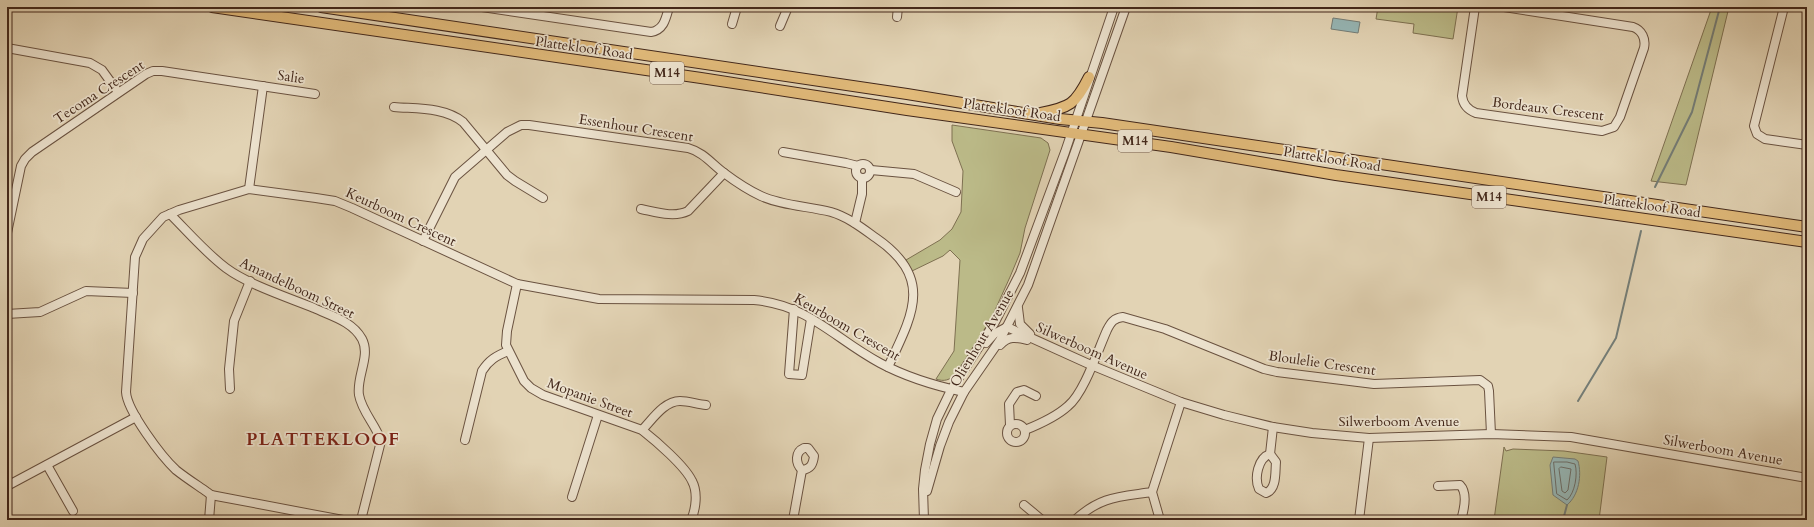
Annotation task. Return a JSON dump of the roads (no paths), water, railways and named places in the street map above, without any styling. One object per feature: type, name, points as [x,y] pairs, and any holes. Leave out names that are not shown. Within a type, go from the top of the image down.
[{"type":"main road","name":"Plattekloof Road","points":[[212,7],[1171,147],[1336,175],[1807,242]]},
{"type":"main road","name":"Plattekloof Road","points":[[321,7],[907,94],[1033,115],[1807,227]]},
{"type":"main road","points":[[1033,115],[1059,110],[1069,105],[1079,96],[1089,77]]},
{"type":"street","points":[[482,7],[651,32],[657,31],[662,27],[669,7]]},
{"type":"street","points":[[732,24],[737,7]]},
{"type":"street","points":[[780,26],[788,7]]},
{"type":"street","points":[[897,17],[898,7]]},
{"type":"street","points":[[1098,50],[1099,34],[1108,7]]},
{"type":"street","points":[[1098,50],[1114,7]]},
{"type":"street","name":"Olienhout Avenue","points":[[924,510],[932,473],[949,422],[964,392],[988,357],[1018,307],[1038,259],[1126,7]]},
{"type":"street","name":"Bordeaux Crescent","points":[[1475,7],[1462,96],[1464,105],[1467,108],[1476,113],[1602,131],[1610,130],[1617,123],[1645,43],[1637,28],[1504,7]]},
{"type":"street","points":[[1784,7],[1754,126],[1757,134],[1764,139],[1807,145]]},
{"type":"street","points":[[7,48],[90,63],[102,70],[118,92]]},
{"type":"street","name":"Olienhout Avenue","points":[[924,520],[923,488],[930,444],[937,419],[951,390],[1006,301],[1020,273],[1071,133],[1098,50]]},
{"type":"street","name":"Tecoma Crescent","points":[[7,233],[21,166],[25,159],[32,152],[146,74],[153,71],[162,71],[263,86]]},
{"type":"street","points":[[249,188],[263,86]]},
{"type":"street","name":"Salie","points":[[263,86],[316,94]]},
{"type":"street","points":[[394,107],[446,112],[455,115],[463,122],[486,150],[515,181],[543,198]]},
{"type":"street","name":"Essenhout Crescent","points":[[423,241],[455,177],[514,128],[529,125],[688,148],[704,156],[724,173],[761,196],[792,205],[831,212],[855,223],[895,252],[905,266],[912,282],[914,303],[912,312],[888,367]]},
{"type":"street","points":[[783,152],[858,166],[864,164],[871,170],[914,174],[956,192]]},
{"type":"street","points":[[858,166],[856,173],[862,178]]},
{"type":"street","points":[[862,178],[866,178],[870,175],[871,170]]},
{"type":"street","points":[[641,209],[674,215],[682,214],[688,211],[724,173]]},
{"type":"street","points":[[855,223],[862,194],[862,178]]},
{"type":"street","name":"Keurboom Crescent","points":[[343,520],[211,494],[176,470],[136,417],[128,403],[126,392],[135,257],[138,246],[156,224],[170,214],[249,188],[335,201],[517,284],[599,299],[754,300],[771,302],[794,309],[812,319],[888,367],[951,390],[964,392]]},
{"type":"street","name":"Amandelboom Street","points":[[170,214],[222,265],[234,274],[339,319],[357,331],[364,344],[359,395],[381,442],[361,520]]},
{"type":"street","points":[[230,389],[229,369],[234,321],[250,281]]},
{"type":"street","name":"Mopanie Street","points":[[517,284],[506,338],[508,351],[519,374],[530,388],[543,395],[598,416],[642,430],[682,468],[692,480],[696,498],[691,520]]},
{"type":"street","points":[[7,316],[40,312],[86,291],[133,293]]},
{"type":"street","points":[[971,359],[994,334],[1007,327],[1004,315],[1006,301]]},
{"type":"street","points":[[1018,307],[1018,318],[1021,325],[1036,340]]},
{"type":"street","points":[[794,309],[789,374],[802,375],[812,319]]},
{"type":"street","name":"Bloulelie Crescent","points":[[1025,430],[1049,420],[1069,406],[1081,388],[1112,321],[1124,316],[1165,329],[1264,369],[1277,372],[1374,384],[1480,380],[1488,386],[1491,434]]},
{"type":"street","name":"Silwerboom Avenue","points":[[1007,327],[1091,365],[1180,402],[1224,416],[1272,426],[1312,433],[1369,438],[1491,434],[1548,435],[1585,439],[1807,478]]},
{"type":"street","points":[[988,357],[1007,338],[1013,337],[1036,340]]},
{"type":"street","points":[[465,440],[482,371],[487,363],[495,357],[508,351]]},
{"type":"street","points":[[1010,425],[1018,423],[1025,430],[1025,436],[1021,441],[1012,441],[1006,434],[1010,425],[1009,404],[1017,392],[1024,390],[1036,396]]},
{"type":"street","points":[[642,430],[663,408],[671,403],[680,401],[706,405]]},
{"type":"street","points":[[1160,520],[1152,492],[1180,402]]},
{"type":"street","points":[[572,497],[598,416]]},
{"type":"street","points":[[7,486],[136,417]]},
{"type":"street","points":[[1270,454],[1272,426]]},
{"type":"street","points":[[1359,520],[1369,438]]},
{"type":"street","points":[[47,465],[73,510]]},
{"type":"street","points":[[793,520],[802,470]]},
{"type":"street","points":[[1438,486],[1460,485],[1464,489],[1464,505],[1461,520]]},
{"type":"street","points":[[1075,520],[1091,507],[1109,498],[1152,492]]},
{"type":"street","points":[[209,520],[211,494]]},
{"type":"street","points":[[1024,505],[1042,520]]},
{"type":"water","points":[[1333,18],[1360,22],[1358,33],[1331,29]]},
{"type":"water","points":[[1553,457],[1575,459],[1578,461],[1580,472],[1577,490],[1567,505],[1553,495],[1550,465]]},
{"type":"waterway","points":[[1655,187],[1692,112],[1720,7]]},
{"type":"waterway","points":[[1578,401],[1616,338],[1641,231]]},
{"type":"waterway","points":[[1563,520],[1567,505]]},
{"type":"district","name":"PLATTEKLOOF","points":[[323,439]]}]
